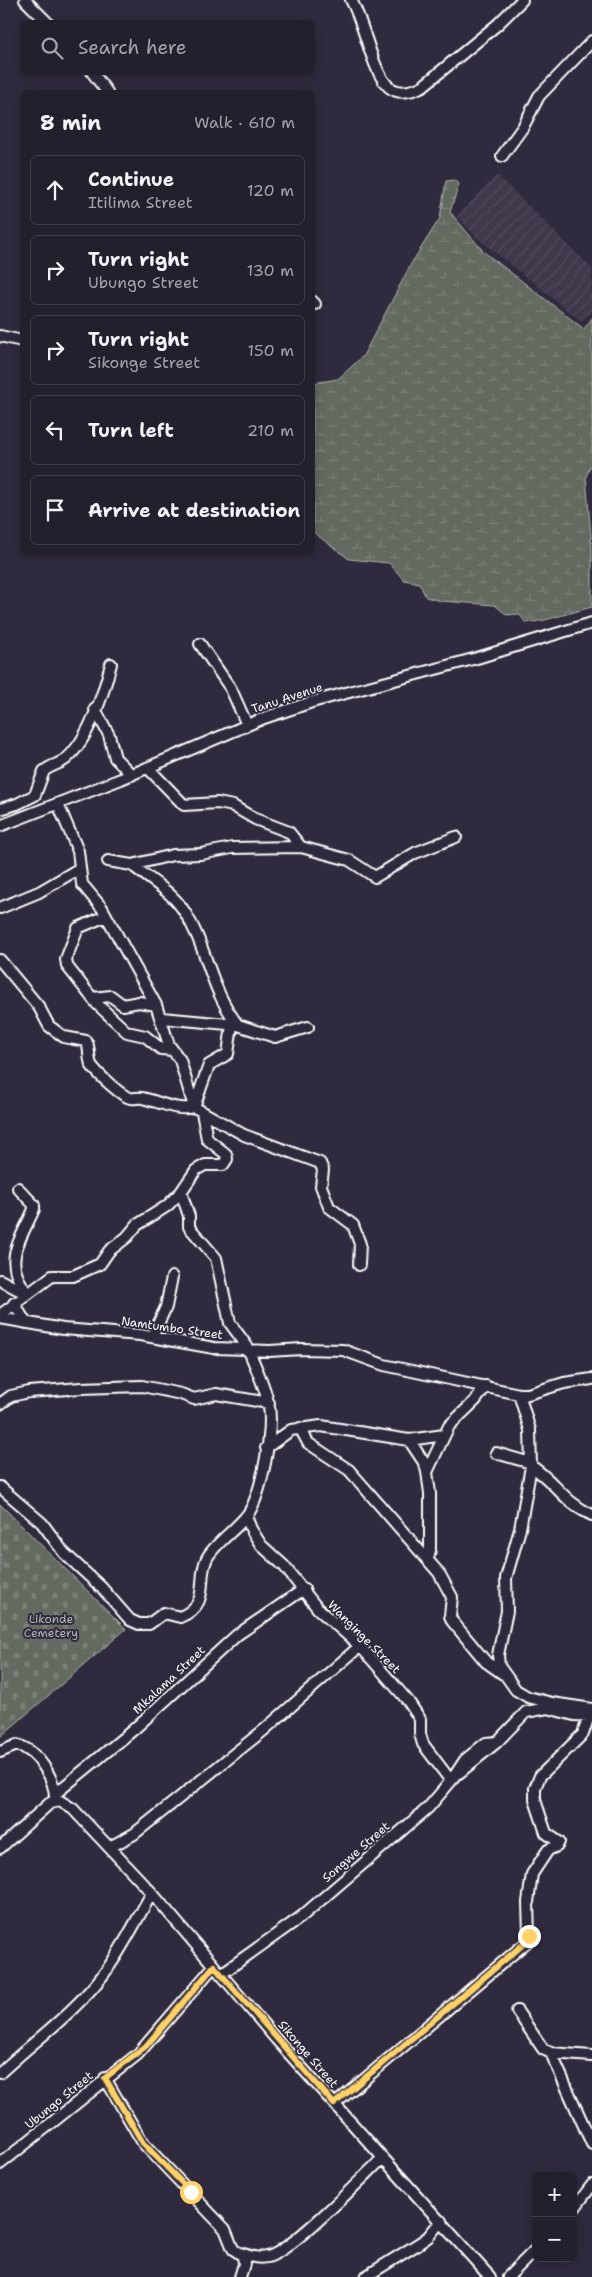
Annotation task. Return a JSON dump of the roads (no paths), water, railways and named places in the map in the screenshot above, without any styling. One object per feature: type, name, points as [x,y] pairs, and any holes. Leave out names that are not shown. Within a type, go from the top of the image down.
[{"type":"street","points":[[26,0],[45,20]]},
{"type":"street","points":[[350,0],[361,22],[378,70],[389,87],[400,91],[413,91],[422,86],[498,24],[522,0]]},
{"type":"street","points":[[502,156],[523,127],[539,96],[592,41]]},
{"type":"street","points":[[94,75],[106,90]]},
{"type":"street","points":[[0,336],[20,341]]},
{"type":"street","name":"Tanu Avenue","points":[[0,826],[148,768],[247,725],[312,702],[477,658],[592,623]]},
{"type":"street","points":[[200,644],[231,688],[247,725]]},
{"type":"street","points":[[0,809],[17,804],[35,795],[44,771],[66,759],[77,748],[95,709],[111,664]]},
{"type":"street","points":[[95,709],[109,735],[115,758],[132,774]]},
{"type":"street","points":[[148,768],[184,805],[212,803],[233,806],[255,819],[289,832],[301,847]]},
{"type":"street","points":[[0,1317],[14,1304],[52,1276],[73,1276],[88,1268],[98,1266],[112,1248],[127,1237],[133,1229],[167,1206],[181,1192],[196,1170],[205,1165],[223,1165],[227,1159],[226,1154],[207,1139],[198,1110],[190,1100],[180,1060],[172,1050],[156,1005],[100,904],[82,884],[75,842],[58,804]]},
{"type":"street","points":[[108,861],[132,865],[172,855],[201,854],[232,848],[301,847],[349,860],[375,877],[415,852],[456,836]]},
{"type":"street","points":[[132,865],[159,885],[183,910],[203,947],[219,997],[235,1025],[228,1054],[209,1065],[198,1110]]},
{"type":"street","points":[[0,908],[39,892],[80,868]]},
{"type":"street","points":[[106,916],[78,928],[66,959],[69,969],[92,998],[127,1032],[145,1036],[160,1050],[172,1050]]},
{"type":"street","points":[[0,960],[39,1007],[49,1026],[64,1038],[88,1042],[87,1054],[92,1066],[119,1091],[130,1098],[138,1098],[183,1109],[198,1110],[244,1135],[320,1163],[323,1170],[321,1186],[330,1207],[353,1225],[360,1244],[359,1265]]},
{"type":"street","points":[[92,998],[111,996],[123,1005],[139,1002],[156,1005]]},
{"type":"street","points":[[162,1018],[235,1025],[275,1037],[308,1027]]},
{"type":"street","points":[[18,1188],[34,1205],[34,1209],[23,1231],[15,1263],[18,1281],[27,1295]]},
{"type":"street","points":[[0,1487],[42,1523],[64,1553],[102,1588],[130,1620],[144,1625],[154,1622],[164,1613],[182,1616],[196,1606],[200,1596],[208,1557],[246,1516],[259,1489],[271,1419],[261,1379],[248,1350],[230,1324],[222,1289],[219,1264],[206,1244],[189,1227],[189,1216],[181,1192]]},
{"type":"street","points":[[152,1337],[166,1307],[172,1277]]},
{"type":"street","points":[[0,1280],[16,1287],[27,1295]]},
{"type":"street","points":[[14,1304],[26,1323]]},
{"type":"street","name":"Namtumbo Street","points":[[0,1317],[26,1323],[152,1337],[214,1348],[269,1351],[302,1349],[344,1350],[384,1365],[519,1394]]},
{"type":"street","points":[[334,2104],[526,1942],[529,1936],[528,1902],[532,1874],[548,1850],[559,1842],[546,1833],[535,1800],[535,1788],[540,1776],[583,1734],[591,1713],[528,1698],[516,1690],[499,1666],[498,1654],[507,1612],[506,1578],[520,1529],[531,1464],[530,1430],[519,1394],[528,1394],[564,1382],[592,1379]]},
{"type":"street","points":[[0,1404],[11,1396],[30,1392],[142,1386],[181,1394],[194,1399],[216,1394],[268,1403]]},
{"type":"street","points":[[427,1472],[449,1426],[476,1401],[486,1386]]},
{"type":"street","points":[[266,1448],[280,1436],[300,1428],[321,1426],[409,1440],[444,1435]]},
{"type":"street","points":[[300,1428],[308,1443],[349,1470],[428,1559],[439,1573],[452,1597],[450,1616],[452,1621],[486,1662],[504,1674]]},
{"type":"street","points":[[409,1440],[425,1464],[427,1472],[430,1493],[428,1559]]},
{"type":"street","points":[[496,1453],[531,1464],[543,1474],[570,1504],[592,1515]]},
{"type":"street","name":"Wanginge Street","points":[[246,1516],[251,1529],[261,1545],[284,1566],[318,1609],[360,1646],[408,1700],[420,1719],[422,1744],[453,1778]]},
{"type":"street","name":"Mkalama Street","points":[[0,1848],[238,1635],[304,1589]]},
{"type":"street","points":[[110,1847],[134,1834],[264,1730],[360,1646]]},
{"type":"street","name":"Songwe Street","points":[[221,1974],[301,1917],[428,1808],[470,1755],[486,1743],[497,1742],[522,1714],[533,1709],[556,1709],[574,1715],[591,1713]]},
{"type":"street","points":[[0,1752],[16,1745],[28,1750],[50,1778],[55,1797]]},
{"type":"street","name":"Sikonge Street","points":[[55,1797],[66,1804],[110,1847],[152,1893],[334,2104],[490,2277]]},
{"type":"street","points":[[0,2073],[55,2025],[101,1978],[152,1893]]},
{"type":"street","name":"Ubungo Street","points":[[0,2164],[146,2046],[214,1966]]},
{"type":"street","points":[[517,2011],[535,2040],[550,2053],[592,2056]]},
{"type":"street","points":[[550,2053],[592,2144]]},
{"type":"street","points":[[105,2078],[143,2143],[225,2229],[233,2249],[240,2253],[266,2257],[278,2252],[303,2233],[383,2158]]},
{"type":"street","points":[[577,2205],[592,2185]]},
{"type":"street","points":[[370,2275],[428,2237],[441,2221]]},
{"type":"street","points":[[240,2253],[244,2264],[240,2277]]},
{"type":"street","points":[[508,2277],[532,2253]]},
{"type":"park label","name":"Likonde Cemetery","points":[[51,1626]]}]
